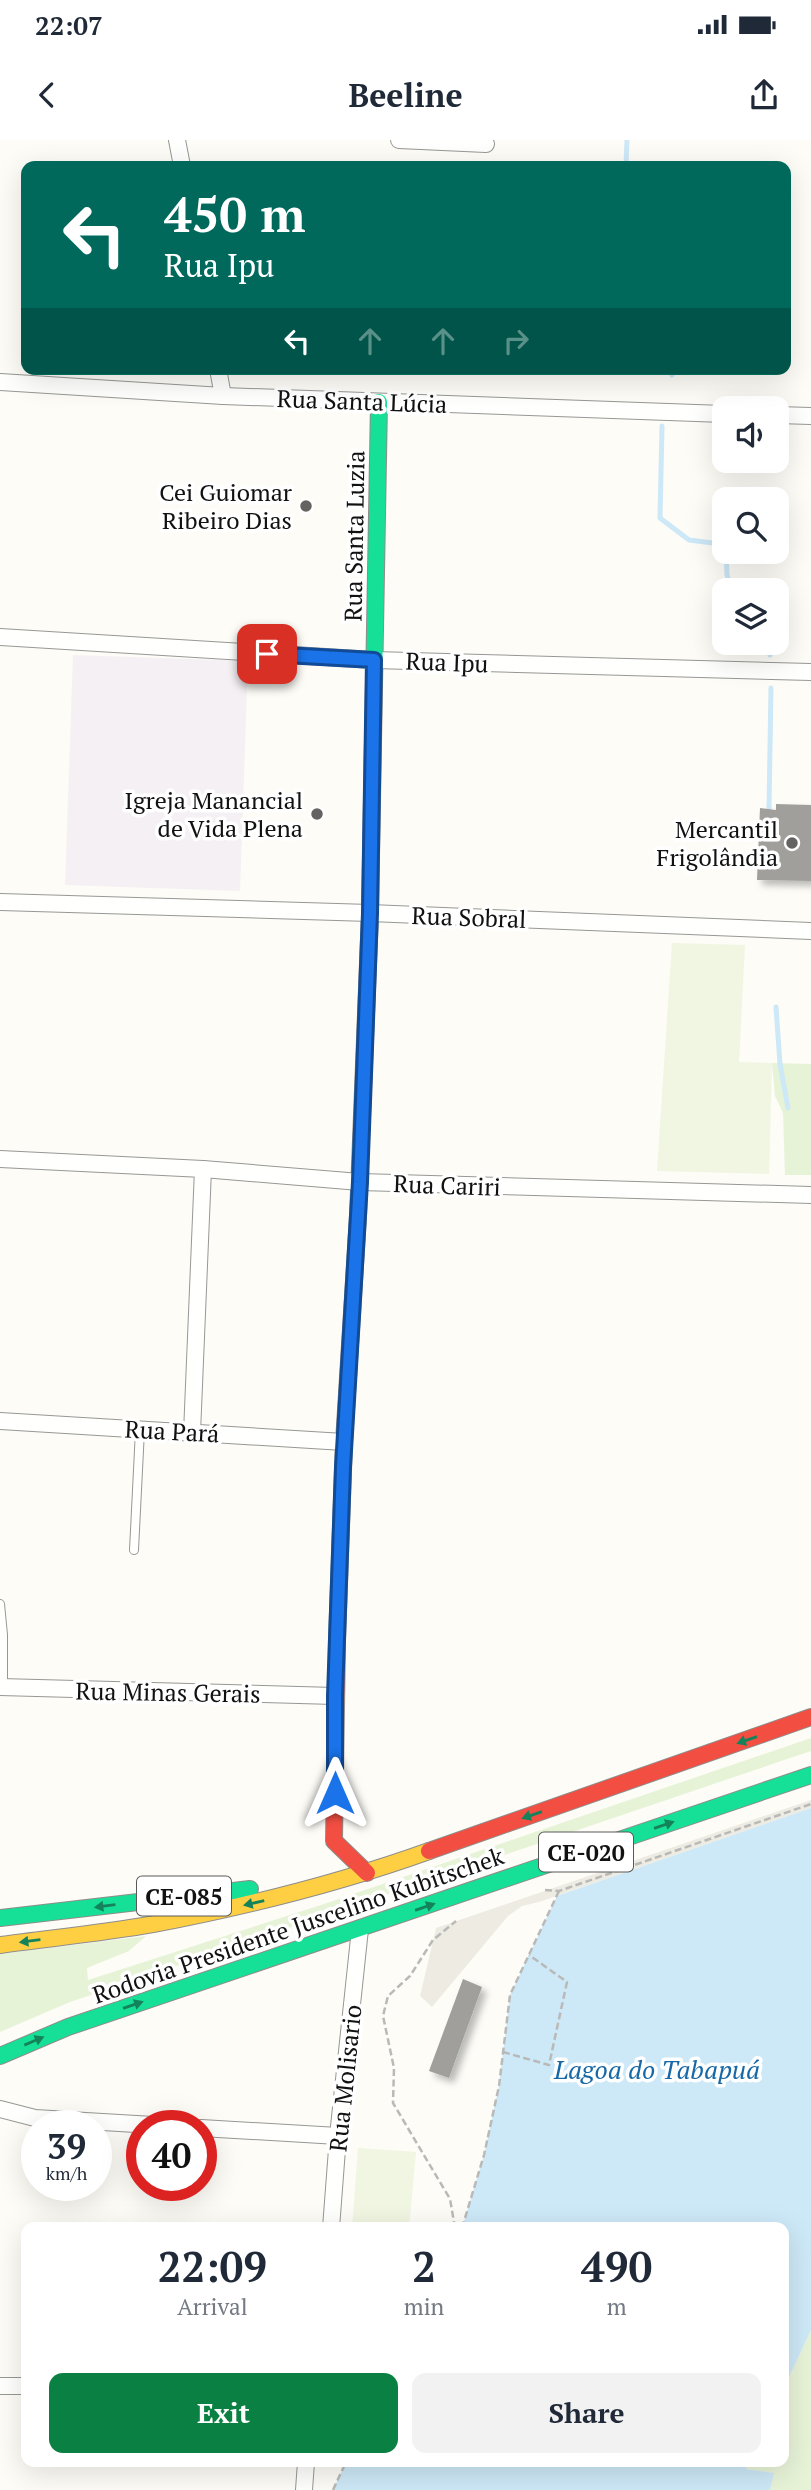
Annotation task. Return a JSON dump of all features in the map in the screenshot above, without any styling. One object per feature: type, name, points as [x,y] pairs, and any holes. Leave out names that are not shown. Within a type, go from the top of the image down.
[{"type":"main road","name":"Rua Santa Luzia","points":[[368,1873],[334,1841],[335,1696],[344,1442],[360,1182],[370,913],[379,402]]},
{"type":"main road","name":"Rodovia Presidente Juscelino Kubitschek","points":[[0,1945],[205,1914],[368,1873],[811,1717]]},
{"type":"main road","name":"Rodovia Presidente Juscelino Kubitschek","points":[[0,2056],[68,2027],[811,1775]]},
{"type":"main road","name":"CE-085","points":[[0,1918],[368,1873]]},
{"type":"street","points":[[177,140],[181,161]]},
{"type":"street","points":[[399,140],[486,144]]},
{"type":"street","points":[[219,375],[223,396]]},
{"type":"street","name":"Rua Santa Lúcia","points":[[0,382],[223,396],[712,414]]},
{"type":"street","points":[[789,415],[811,416]]},
{"type":"street","name":"Rua Ipu","points":[[0,637],[374,660],[811,672]]},
{"type":"street","name":"Rua Sobral","points":[[0,902],[370,913],[811,931]]},
{"type":"street","name":"Rua Cariri","points":[[0,1159],[360,1182],[811,1195]]},
{"type":"street","points":[[192,1433],[203,1170]]},
{"type":"street","name":"Rua Pará","points":[[0,1421],[344,1442]]},
{"type":"street","name":"Rua Minas Gerais","points":[[1,1687],[335,1696]]},
{"type":"street","name":"Rua Molisario","points":[[331,2222],[360,1929]]},
{"type":"street","points":[[0,2109],[36,2118],[126,2123]]},
{"type":"street","points":[[217,2129],[338,2136]]},
{"type":"street","points":[[0,2386],[21,2386]]},
{"type":"street","points":[[304,2490],[306,2467]]},
{"type":"lane","points":[[134,1550],[140,1430]]},
{"type":"lane","points":[[0,1604],[3,1634],[1,1687]]},
{"type":"path","points":[[535,1894],[546,1890],[559,1891],[811,1804]]},
{"type":"path","points":[[464,2222],[499,2086],[510,1995],[559,1891]]},
{"type":"path","points":[[454,2222],[450,2199],[393,2103],[394,2068],[383,2016],[388,1996],[410,1976],[433,1940],[455,1921],[466,1917]]},
{"type":"path","points":[[503,2052],[549,2064],[567,1982],[529,1955]]},
{"type":"path","points":[[333,2490],[344,2467]]},
{"type":"shaded area","points":[[73,655],[248,661],[240,891],[65,885]]},
{"type":"shaded area","points":[[811,1800],[811,1808],[522,1906],[508,1916],[432,2007],[420,1996],[436,1928]]},
{"type":"green space","points":[[672,943],[745,945],[739,1062],[772,1063],[769,1174],[657,1171]]},
{"type":"green space","points":[[772,1063],[811,1064],[811,1175],[785,1175],[783,1113],[775,1096]]},
{"type":"green space","points":[[811,1738],[811,1751],[70,2002],[0,2032],[0,1954],[146,1936],[129,1951],[87,1968],[88,1980],[321,1905]]},
{"type":"green space","points":[[358,2148],[416,2152],[410,2222],[352,2222]]},
{"type":"green space","points":[[811,2330],[811,2490],[770,2490],[773,2473],[746,2469],[789,2467],[789,2377]]},
{"type":"water","name":"Lagoa do Tabapuá","points":[[811,1808],[811,2330],[789,2377],[789,2222],[464,2222],[484,2155],[499,2086],[510,1995],[557,1896]]},
{"type":"water","points":[[344,2467],[747,2467],[746,2469],[774,2473],[770,2490],[333,2490]]},
{"type":"building","points":[[776,804],[811,805],[811,881],[757,880],[760,808],[776,810]]},
{"type":"building","points":[[463,1979],[482,1987],[449,2078],[429,2071]]},
{"type":"waterway","points":[[626,161],[627,140]]},
{"type":"waterway","points":[[662,426],[660,518],[689,540],[712,543]]},
{"type":"waterway","points":[[727,564],[728,578]]},
{"type":"waterway","points":[[769,809],[771,688]]},
{"type":"waterway","points":[[776,1007],[780,1064],[788,1108]]},
{"type":"traffic: fast","points":[[358,1216],[370,913],[379,402]]},
{"type":"traffic: fast","points":[[0,2056],[68,2027],[811,1775]]},
{"type":"traffic: fast","points":[[0,1918],[250,1889]]},
{"type":"traffic: slow","points":[[337,1641],[344,1442],[358,1216]]},
{"type":"traffic: slow","points":[[0,1945],[154,1924],[224,1909],[293,1893],[429,1851]]},
{"type":"traffic: jam","points":[[337,1641],[334,1841],[367,1873]]},
{"type":"traffic: jam","points":[[429,1851],[811,1717]]},
{"type":"place","name":"Cei Guiomar Ribeiro Dias","points":[[306,506]]},
{"type":"place","name":"Igreja Manancial de Vida Plena","points":[[317,814]]},
{"type":"place","name":"Mercantil Frigolândia","points":[[792,843]]},
{"type":"route","points":[[267,654],[374,660],[370,913],[360,1182],[343,1467],[335,1696],[335,1793]]}]
